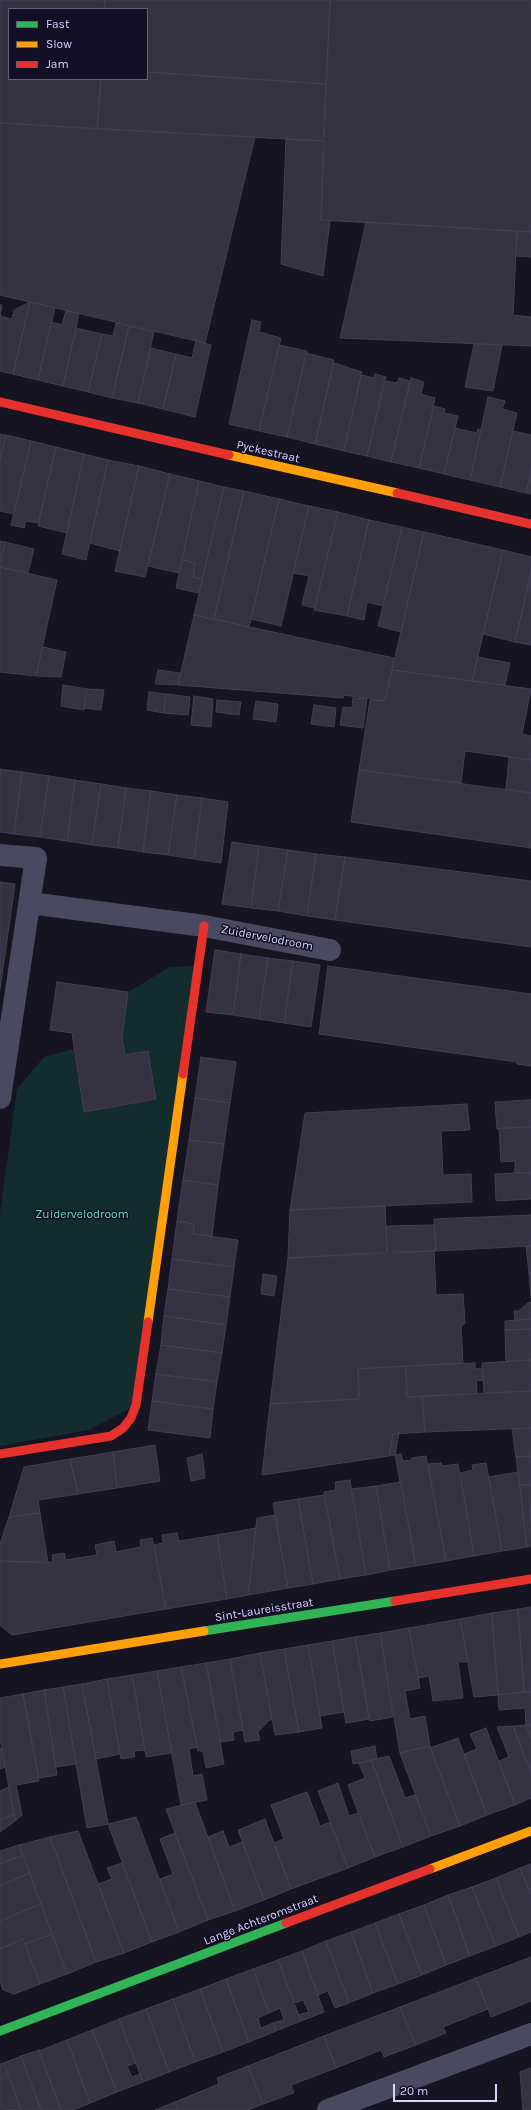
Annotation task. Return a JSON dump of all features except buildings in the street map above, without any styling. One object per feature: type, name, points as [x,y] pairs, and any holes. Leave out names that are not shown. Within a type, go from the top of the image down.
[{"type":"street","name":"Pyckestraat","points":[[0,402],[531,524]]},
{"type":"street","points":[[0,855],[36,858],[0,1098]]},
{"type":"street","name":"Zuidervelodroom","points":[[30,903],[204,926],[330,950]]},
{"type":"street","name":"Zuidervelodroom","points":[[0,1454],[111,1436],[123,1428],[131,1418],[136,1405],[204,926]]},
{"type":"street","name":"Sint-Laureisstraat","points":[[0,1664],[531,1579]]},
{"type":"street","name":"Lange Achteromstraat","points":[[0,2031],[531,1831]]},
{"type":"street","points":[[328,2110],[531,2034]]},
{"type":"green space","name":"Zuidervelodroom","points":[[199,966],[136,1405],[89,1430],[0,1446],[0,1213],[17,1089],[44,1057],[74,1049],[85,1112],[156,1099],[148,1051],[125,1055],[122,1038],[128,992],[170,967]]},
{"type":"traffic: fast","points":[[204,1631],[395,1601]]},
{"type":"traffic: fast","points":[[0,2031],[286,1923]]},
{"type":"traffic: slow","points":[[229,455],[397,493]]},
{"type":"traffic: slow","points":[[148,1322],[183,1074]]},
{"type":"traffic: slow","points":[[0,1664],[204,1631]]},
{"type":"traffic: slow","points":[[430,1869],[531,1831]]},
{"type":"traffic: jam","points":[[0,402],[229,455]]},
{"type":"traffic: jam","points":[[397,493],[531,524]]},
{"type":"traffic: jam","points":[[183,1074],[204,926]]},
{"type":"traffic: jam","points":[[0,1454],[111,1436],[123,1428],[131,1418],[136,1405],[148,1322]]},
{"type":"traffic: jam","points":[[395,1601],[531,1579]]},
{"type":"traffic: jam","points":[[286,1923],[430,1869]]}]
